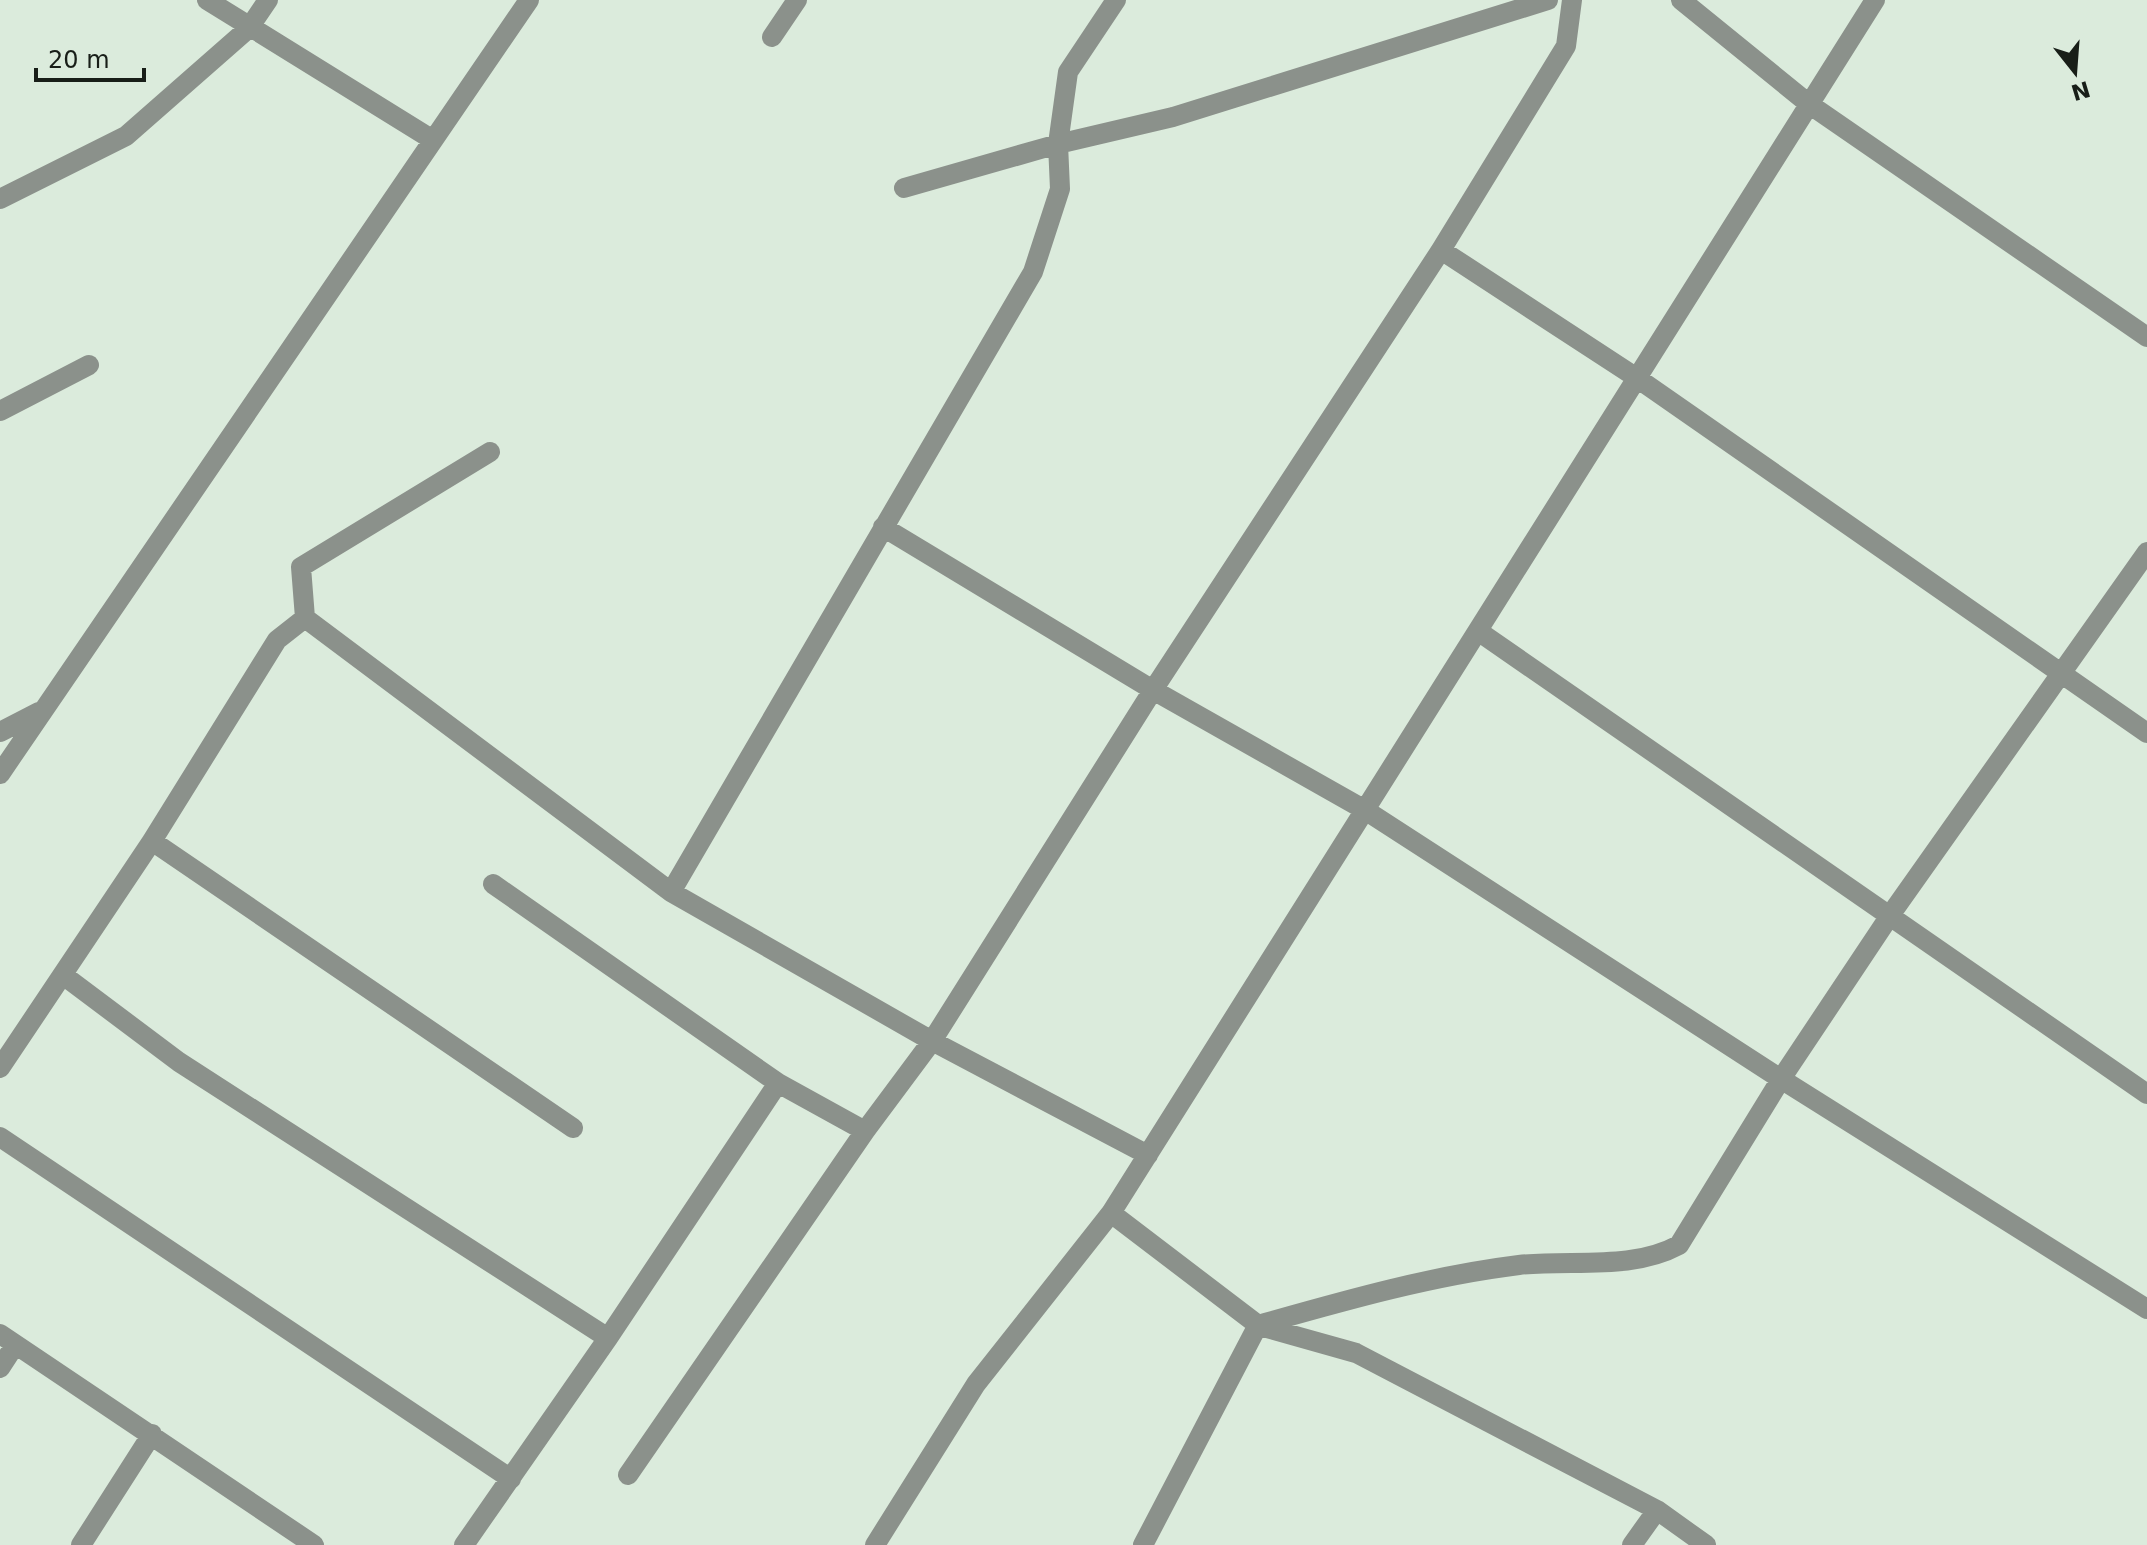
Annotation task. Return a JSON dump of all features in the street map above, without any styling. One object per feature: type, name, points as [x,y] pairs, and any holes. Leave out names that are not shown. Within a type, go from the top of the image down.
[{"type":"street","points":[[207,0],[433,140]]},
{"type":"street","points":[[0,199],[126,136],[249,28],[268,0]]},
{"type":"street","points":[[0,774],[529,0]]},
{"type":"street","points":[[772,37],[797,0]]},
{"type":"street","points":[[671,892],[1033,272],[1060,189],[1058,144],[1068,72],[1116,0]]},
{"type":"street","points":[[904,188],[1058,144],[1173,117],[1548,0]]},
{"type":"street","points":[[628,1475],[865,1131],[932,1041],[1153,690],[1441,250],[1566,46],[1572,0]]},
{"type":"street","points":[[1681,0],[1809,104],[2147,337]]},
{"type":"street","points":[[875,1545],[976,1384],[1111,1213],[1875,0]]},
{"type":"street","points":[[1441,250],[1637,378],[2147,733]]},
{"type":"street","points":[[0,411],[89,365]]},
{"type":"street","points":[[490,452],[301,567],[305,618],[671,892],[932,1041],[1148,1155]]},
{"type":"street","points":[[883,527],[1153,690],[1365,810],[1781,1079],[2147,1309]]},
{"type":"street","points":[[1143,1545],[1258,1325],[1372,1293],[1518,1266],[1655,1258],[1679,1245],[1781,1079],[1891,914],[2063,675],[2147,552]]},
{"type":"street","points":[[0,1068],[152,841],[277,640],[305,618]]},
{"type":"street","points":[[1478,631],[2147,1094]]},
{"type":"street","points":[[0,732],[43,710]]},
{"type":"street","points":[[152,841],[573,1128]]},
{"type":"street","points":[[493,884],[778,1083],[865,1131]]},
{"type":"street","points":[[63,975],[179,1062],[608,1338]]},
{"type":"street","points":[[464,1545],[608,1338],[778,1083]]},
{"type":"street","points":[[0,1137],[511,1479]]},
{"type":"street","points":[[1111,1213],[1258,1325],[1356,1353],[1657,1510],[1706,1545]]},
{"type":"street","points":[[0,1368],[8,1340],[314,1545]]},
{"type":"street","points":[[81,1545],[152,1434]]},
{"type":"street","points":[[1632,1545],[1657,1510]]}]
